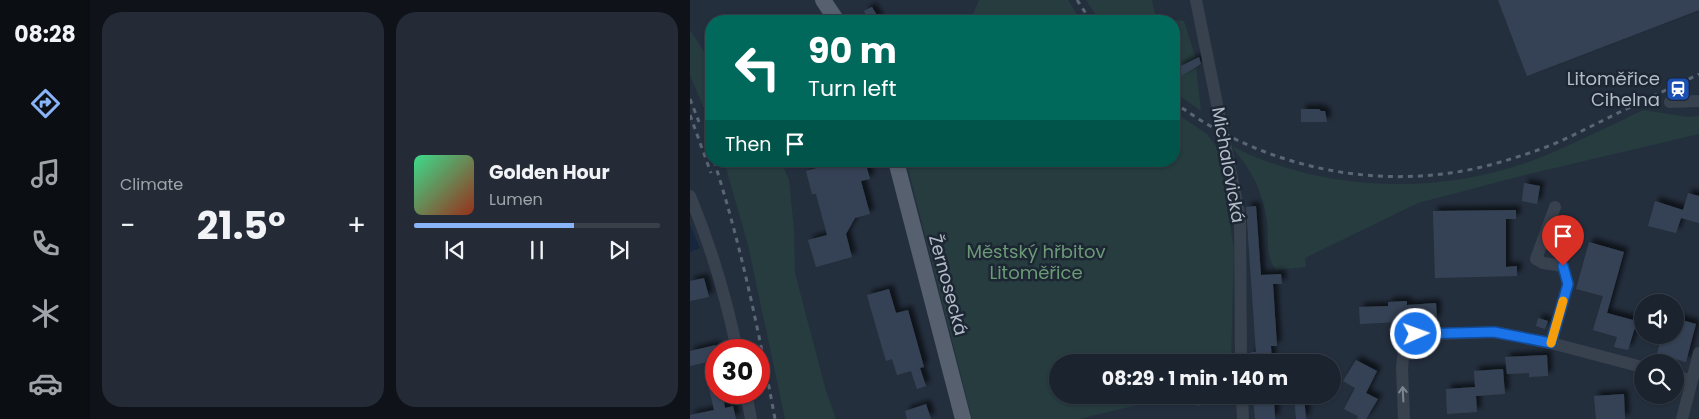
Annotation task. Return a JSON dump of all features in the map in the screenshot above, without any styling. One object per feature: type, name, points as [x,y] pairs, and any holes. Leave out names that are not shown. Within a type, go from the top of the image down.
[{"type":"main road","points":[[823,0],[833,15]]},
{"type":"main road","name":"Žernosecká","points":[[898,167],[962,419]]},
{"type":"street","name":"Michalovická","points":[[1196,0],[1240,218],[1241,354]]},
{"type":"street","points":[[1670,102],[1699,101]]},
{"type":"street","points":[[690,196],[711,250],[735,339]]},
{"type":"street","points":[[1551,343],[1568,284],[1563,266],[1544,263],[1536,259],[1555,207]]},
{"type":"street","points":[[1404,419],[1402,368],[1404,349],[1416,334],[1494,332],[1551,343],[1634,365]]},
{"type":"street","points":[[1682,419],[1699,353]]},
{"type":"street","points":[[1684,378],[1691,380]]},
{"type":"street","points":[[748,404],[751,419]]},
{"type":"street","points":[[1242,404],[1243,419]]},
{"type":"green space","points":[[979,0],[1068,0],[1077,15],[973,15]]},
{"type":"green space","points":[[1086,0],[1152,0],[1155,15],[1096,15]]},
{"type":"green space","points":[[1180,21],[1184,21],[1195,56],[1201,111],[1180,96]]},
{"type":"green space","points":[[690,30],[705,53],[705,111],[690,75]]},
{"type":"green space","points":[[1643,110],[1688,117],[1699,116],[1699,134],[1525,175],[1418,203],[1305,258],[1306,267],[1276,270],[1270,259],[1267,222],[1259,190],[1245,164],[1231,146],[1266,161],[1335,179],[1405,184],[1441,182],[1510,168],[1544,156]]},
{"type":"green space","name":"Městský hřbitov Litoměřice","points":[[1180,116],[1207,134],[1218,149],[1234,249],[1231,354],[1049,354],[1049,404],[1142,404],[1079,419],[972,419],[908,167],[1180,167]]},
{"type":"green space","points":[[726,167],[784,167],[789,180],[794,230],[795,273],[826,391],[836,419],[785,419],[770,348],[770,339],[768,339],[748,245]]},
{"type":"water","points":[[690,225],[700,248],[690,252]]},
{"type":"building","points":[[1498,0],[1699,0],[1699,10],[1527,76]]},
{"type":"building","points":[[872,7],[877,15],[866,15],[864,11]]},
{"type":"building","points":[[1199,57],[1201,64],[1181,76],[1180,66]]},
{"type":"building","points":[[1301,109],[1325,111],[1327,122],[1301,122]]},
{"type":"building","points":[[820,167],[867,167],[870,179],[861,181],[870,214],[855,218],[846,234],[852,257],[816,267],[808,240],[827,235],[816,194],[812,194],[806,171]]},
{"type":"building","points":[[1524,183],[1540,186],[1537,204],[1522,201]]},
{"type":"building","points":[[1688,193],[1699,196],[1699,223],[1681,218],[1676,233],[1648,226],[1655,201],[1683,210]]},
{"type":"building","points":[[1256,206],[1261,275],[1281,274],[1282,284],[1273,284],[1277,346],[1271,346],[1272,354],[1251,354],[1251,352],[1256,352],[1246,207]]},
{"type":"building","points":[[1516,210],[1516,219],[1506,219],[1506,267],[1517,266],[1517,276],[1435,278],[1433,211]]},
{"type":"building","points":[[1589,242],[1624,252],[1607,313],[1634,320],[1634,331],[1628,350],[1614,347],[1617,337],[1593,330],[1603,296],[1576,289]]},
{"type":"building","points":[[704,278],[709,297],[690,301],[690,281]]},
{"type":"building","points":[[889,289],[896,313],[908,310],[924,367],[920,368],[926,386],[917,389],[911,371],[897,375],[892,359],[886,361],[872,313],[867,295]]},
{"type":"building","points":[[1407,301],[1407,305],[1436,303],[1437,320],[1360,324],[1359,307],[1388,306],[1388,302]]},
{"type":"building","points":[[1538,318],[1548,321],[1545,329],[1536,326]]},
{"type":"building","points":[[1684,321],[1696,324],[1686,362],[1684,361],[1684,354],[1657,354],[1660,344],[1684,344]]},
{"type":"building","points":[[705,348],[705,363],[690,366],[690,351]]},
{"type":"building","points":[[1547,355],[1548,376],[1529,377],[1529,373],[1507,374],[1505,357]]},
{"type":"building","points":[[1356,360],[1377,371],[1366,393],[1378,399],[1366,419],[1357,419],[1358,416],[1344,409],[1355,388],[1343,381]]},
{"type":"building","points":[[1503,369],[1505,394],[1476,396],[1477,412],[1447,414],[1446,389],[1475,387],[1474,371]]},
{"type":"building","points":[[1624,394],[1625,419],[1596,419],[1594,396]]},
{"type":"building","points":[[713,404],[724,404],[725,408],[733,406],[736,419],[690,419],[690,415],[714,410]]},
{"type":"building","points":[[926,404],[931,419],[907,419],[905,411]]},
{"type":"building","points":[[1254,404],[1274,404],[1275,419],[1255,419]]},
{"type":"building","points":[[1295,404],[1305,404],[1306,419],[1296,419]]},
{"type":"railway","points":[[1077,0],[1087,15]]},
{"type":"railway","points":[[1180,106],[1236,140],[1270,154],[1340,172],[1377,176],[1413,176],[1472,169],[1538,150],[1567,138],[1699,74]]},
{"type":"railway","points":[[690,99],[699,122]]},
{"type":"railway","points":[[690,115],[705,156]]},
{"type":"railway","points":[[709,167],[711,173]]},
{"type":"railway","points":[[716,167],[749,289],[775,419]]},
{"type":"slow traffic","points":[[1551,343],[1563,301]]},
{"type":"place","name":"Litoměřice Cihelna","points":[[1678,89]]},
{"type":"route","points":[[1416,334],[1494,332],[1551,343],[1568,284],[1563,266]]}]
